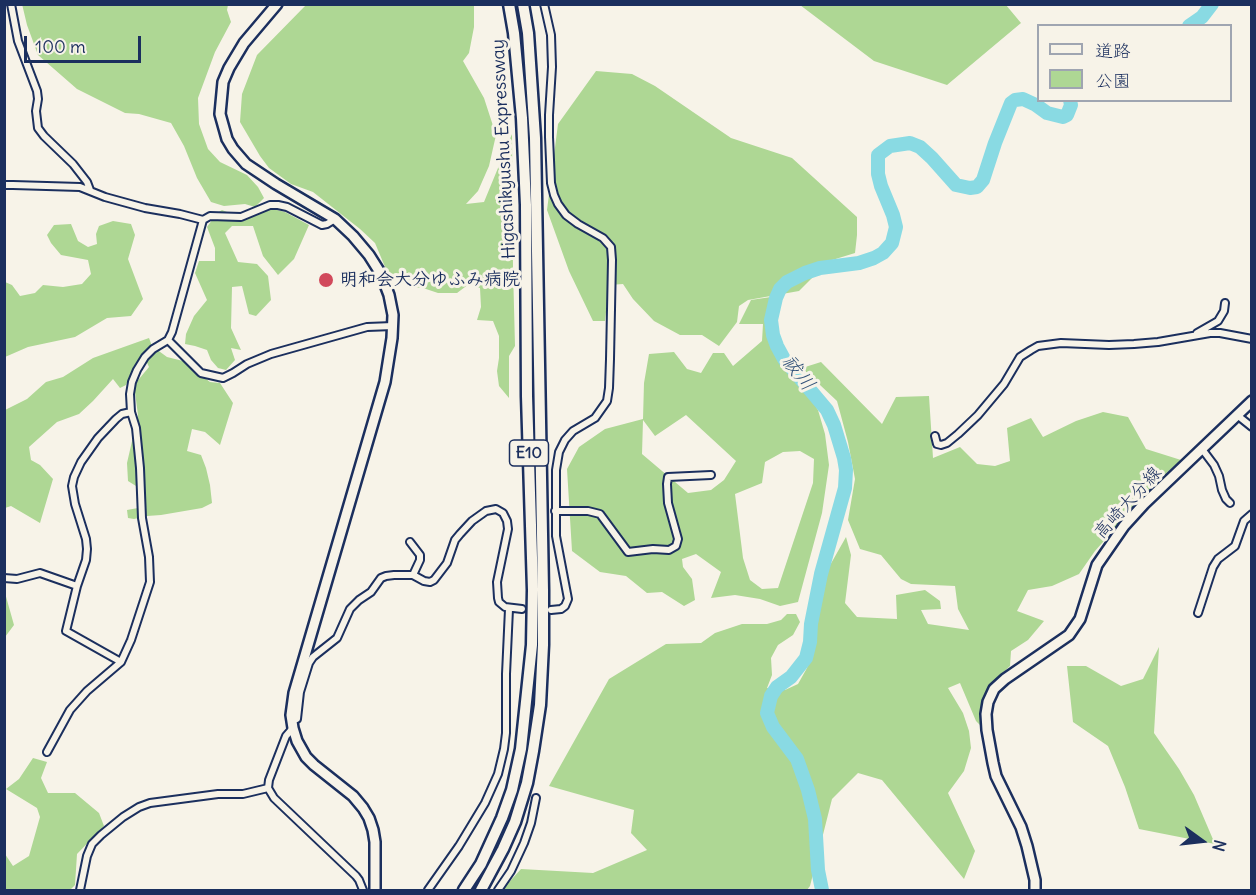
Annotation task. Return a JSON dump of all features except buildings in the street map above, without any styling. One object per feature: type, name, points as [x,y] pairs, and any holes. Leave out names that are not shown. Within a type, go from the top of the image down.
[{"type":"highway","name":"Higashikyushu Expressway","points":[[464,891],[481,864],[512,790],[521,749],[532,645],[526,205],[522,118],[509,4]]},
{"type":"highway","name":"Higashikyushu Expressway","points":[[481,891],[515,822],[527,783],[540,705],[543,645],[535,138],[528,33],[523,4]]},
{"type":"street","points":[[11,4],[18,41],[37,91],[38,128],[73,164],[87,182],[90,190]]},
{"type":"street","points":[[277,4],[244,43],[223,82],[220,114],[227,139],[246,164],[335,219],[361,245],[376,265],[392,305],[393,326],[385,382],[291,710],[297,741],[306,757],[353,796],[367,814],[375,842],[375,891]]},
{"type":"street","points":[[544,4],[550,35],[552,67],[549,137],[551,183],[554,195],[566,215],[603,237],[611,247],[612,260],[607,401],[595,418],[573,431],[559,452],[556,470],[556,536],[568,599],[561,609],[551,610]]},
{"type":"street","points":[[4,185],[80,187],[105,197],[145,208],[203,220],[210,216],[241,217],[270,205],[286,207],[322,225],[335,219]]},
{"type":"street","points":[[47,752],[70,710],[121,662],[127,651],[150,582],[142,518],[136,428],[131,412],[130,394],[132,382],[145,357],[168,340],[172,332],[203,220]]},
{"type":"street","points":[[1192,336],[1218,321],[1224,311],[1225,303]]},
{"type":"street","points":[[168,340],[201,373],[223,378],[271,354],[360,328],[393,326]]},
{"type":"street","points":[[935,436],[937,444],[941,445],[958,434],[978,415],[1004,384],[1020,357],[1038,346],[1061,343],[1134,344],[1210,333],[1251,339]]},
{"type":"street","name":"高崎大分線","points":[[1035,891],[1035,880],[1021,827],[996,776],[986,714],[994,688],[1069,635],[1080,619],[1097,565],[1124,526],[1251,401]]},
{"type":"street","points":[[121,662],[66,632],[87,549],[72,494],[74,477],[81,462],[98,438],[122,414],[131,412]]},
{"type":"street","points":[[1237,415],[1251,428]]},
{"type":"street","points":[[1202,449],[1214,465],[1222,490],[1230,503]]},
{"type":"street","points":[[555,511],[588,511],[600,514],[628,552],[669,549],[676,546],[678,538],[668,504],[666,484],[668,477],[711,475]]},
{"type":"street","points":[[363,891],[356,876],[274,798],[268,788],[268,780],[286,736],[297,719],[300,692],[309,663],[313,657],[337,638],[350,609],[371,592],[381,578],[413,575],[424,581],[434,580],[447,563],[455,540],[472,521],[486,511],[496,509],[503,513],[507,521],[508,529],[497,582],[499,602],[509,609],[522,609]]},
{"type":"street","points":[[1198,613],[1213,567],[1218,559],[1235,546],[1244,521],[1251,514]]},
{"type":"street","points":[[411,542],[420,555],[420,561],[413,575]]},
{"type":"street","points":[[4,578],[17,579],[40,573],[77,586]]},
{"type":"street","points":[[428,891],[459,846],[488,797],[498,774],[506,733],[509,609]]},
{"type":"street","points":[[80,891],[87,856],[92,844],[100,835],[139,807],[150,803],[218,794],[243,794],[268,788]]},
{"type":"street","points":[[498,891],[511,871],[524,843],[536,798]]},
{"type":"green space","points":[[22,4],[228,5],[227,10],[231,22],[215,52],[198,98],[199,124],[208,149],[220,162],[247,175],[264,198],[255,207],[245,204],[224,206],[211,202],[171,123],[139,114],[125,113],[77,89],[38,55]]},
{"type":"green space","points":[[306,5],[474,5],[474,27],[469,53],[463,61],[484,98],[496,135],[489,166],[478,191],[466,204],[484,202],[512,134],[515,346],[509,356],[509,398],[499,386],[497,371],[499,336],[493,321],[477,320],[481,307],[480,288],[469,284],[457,293],[438,293],[413,287],[388,274],[375,243],[313,192],[291,184],[269,168],[240,122],[242,94],[257,55]]},
{"type":"green space","points":[[800,5],[1006,5],[1021,23],[947,85],[874,61]]},
{"type":"green space","points":[[596,71],[632,74],[655,86],[731,138],[792,158],[857,217],[855,253],[829,261],[799,291],[748,300],[739,306],[737,322],[719,346],[702,335],[680,335],[654,321],[633,299],[623,284],[609,285],[605,321],[593,321],[569,271],[547,210],[558,124]]},
{"type":"green space","points":[[222,210],[237,216],[277,210],[309,225],[294,259],[278,275],[263,256],[253,226],[232,226],[225,233],[238,262],[257,264],[268,276],[271,300],[256,316],[249,314],[242,286],[232,287],[231,328],[241,350],[231,348],[235,360],[226,370],[218,368],[211,360],[207,350],[185,344],[186,334],[194,316],[207,300],[195,273],[199,261],[215,261],[215,248],[207,227]]},
{"type":"green space","points":[[113,221],[131,224],[135,235],[128,259],[143,299],[131,316],[107,318],[75,337],[28,347],[5,357],[5,282],[12,285],[20,296],[35,293],[43,285],[63,287],[82,284],[91,274],[88,260],[61,255],[47,235],[54,225],[71,224],[78,241],[88,247],[97,244],[96,234],[99,226]]},
{"type":"green space","points":[[784,295],[769,332],[789,375],[805,390],[818,410],[825,434],[829,465],[822,513],[798,602],[780,606],[760,599],[735,595],[711,598],[721,572],[696,554],[682,559],[683,567],[692,579],[695,600],[684,606],[662,592],[647,593],[626,576],[600,572],[572,551],[567,469],[579,447],[605,429],[643,419],[644,383],[649,354],[674,352],[687,369],[701,373],[713,353],[724,353],[733,366],[762,341],[763,324],[739,324],[751,300]],"holes":[[[686,415],[736,461],[724,480],[711,490],[688,493],[642,454],[643,420],[655,436]],[[800,451],[814,459],[813,483],[778,588],[762,589],[750,580],[743,558],[735,494],[762,483],[765,462],[783,452]]]},
{"type":"green space","points":[[149,338],[152,346],[167,357],[183,361],[210,382],[220,383],[233,403],[220,445],[205,432],[192,429],[187,451],[201,455],[210,485],[212,503],[202,508],[128,518],[127,510],[138,508],[136,486],[128,481],[127,463],[138,415],[134,385],[149,367],[143,354],[134,366],[126,385],[120,388],[113,379],[79,414],[57,422],[29,447],[31,460],[40,465],[53,479],[40,523],[11,506],[5,508],[5,410],[27,399],[46,382],[63,377],[93,358]]},
{"type":"green space","points":[[821,362],[882,424],[896,397],[929,396],[933,458],[960,447],[977,464],[995,466],[1010,461],[1007,428],[1031,418],[1043,437],[1076,421],[1103,412],[1128,417],[1146,449],[1181,460],[1155,483],[1095,551],[1079,574],[1052,586],[1028,590],[1017,611],[1044,621],[1028,640],[1011,651],[1010,666],[995,680],[984,704],[982,727],[976,721],[960,683],[948,688],[963,713],[969,731],[971,748],[964,771],[948,793],[975,851],[964,879],[882,780],[858,773],[832,799],[810,886],[807,890],[502,890],[521,869],[593,873],[647,850],[631,833],[634,810],[549,786],[609,679],[666,644],[701,643],[715,633],[742,624],[767,624],[781,620],[787,614],[796,614],[800,622],[793,635],[778,645],[771,658],[772,675],[767,688],[785,690],[798,684],[807,668],[829,567],[846,537],[851,555],[845,603],[857,617],[897,619],[896,595],[925,590],[940,601],[941,609],[921,610],[928,624],[969,630],[958,609],[955,586],[911,584],[901,579],[881,555],[860,549],[848,520],[855,479],[837,401],[802,368]]},
{"type":"green space","points":[[5,593],[14,625],[5,637]]},
{"type":"green space","points":[[1159,647],[1154,733],[1194,795],[1215,844],[1139,829],[1108,746],[1073,722],[1067,666],[1086,666],[1121,686],[1143,679]]},
{"type":"green space","points":[[33,758],[47,762],[41,778],[48,793],[75,793],[99,813],[104,826],[77,854],[75,885],[70,890],[5,890],[5,854],[13,866],[29,856],[40,817],[37,808],[6,789],[19,779]]},
{"type":"waterway","name":"祓川","points":[[1192,24],[1202,17],[1212,4]]},
{"type":"waterway","name":"祓川","points":[[822,890],[818,870],[815,819],[808,790],[797,759],[773,727],[767,713],[771,696],[777,687],[791,677],[806,658],[821,574],[845,488],[846,470],[834,425],[827,410],[784,359],[777,346],[771,320],[776,298],[780,289],[787,282],[805,273],[874,258],[883,253],[892,243],[896,227],[878,174],[878,155],[890,146],[910,143],[920,147],[956,185],[977,187],[983,180],[1011,103],[1023,99],[1047,113],[1063,117],[1067,115],[1070,102]]},
{"type":"place","name":"明和会大分ゆふみ病院","points":[[326,280]]}]
